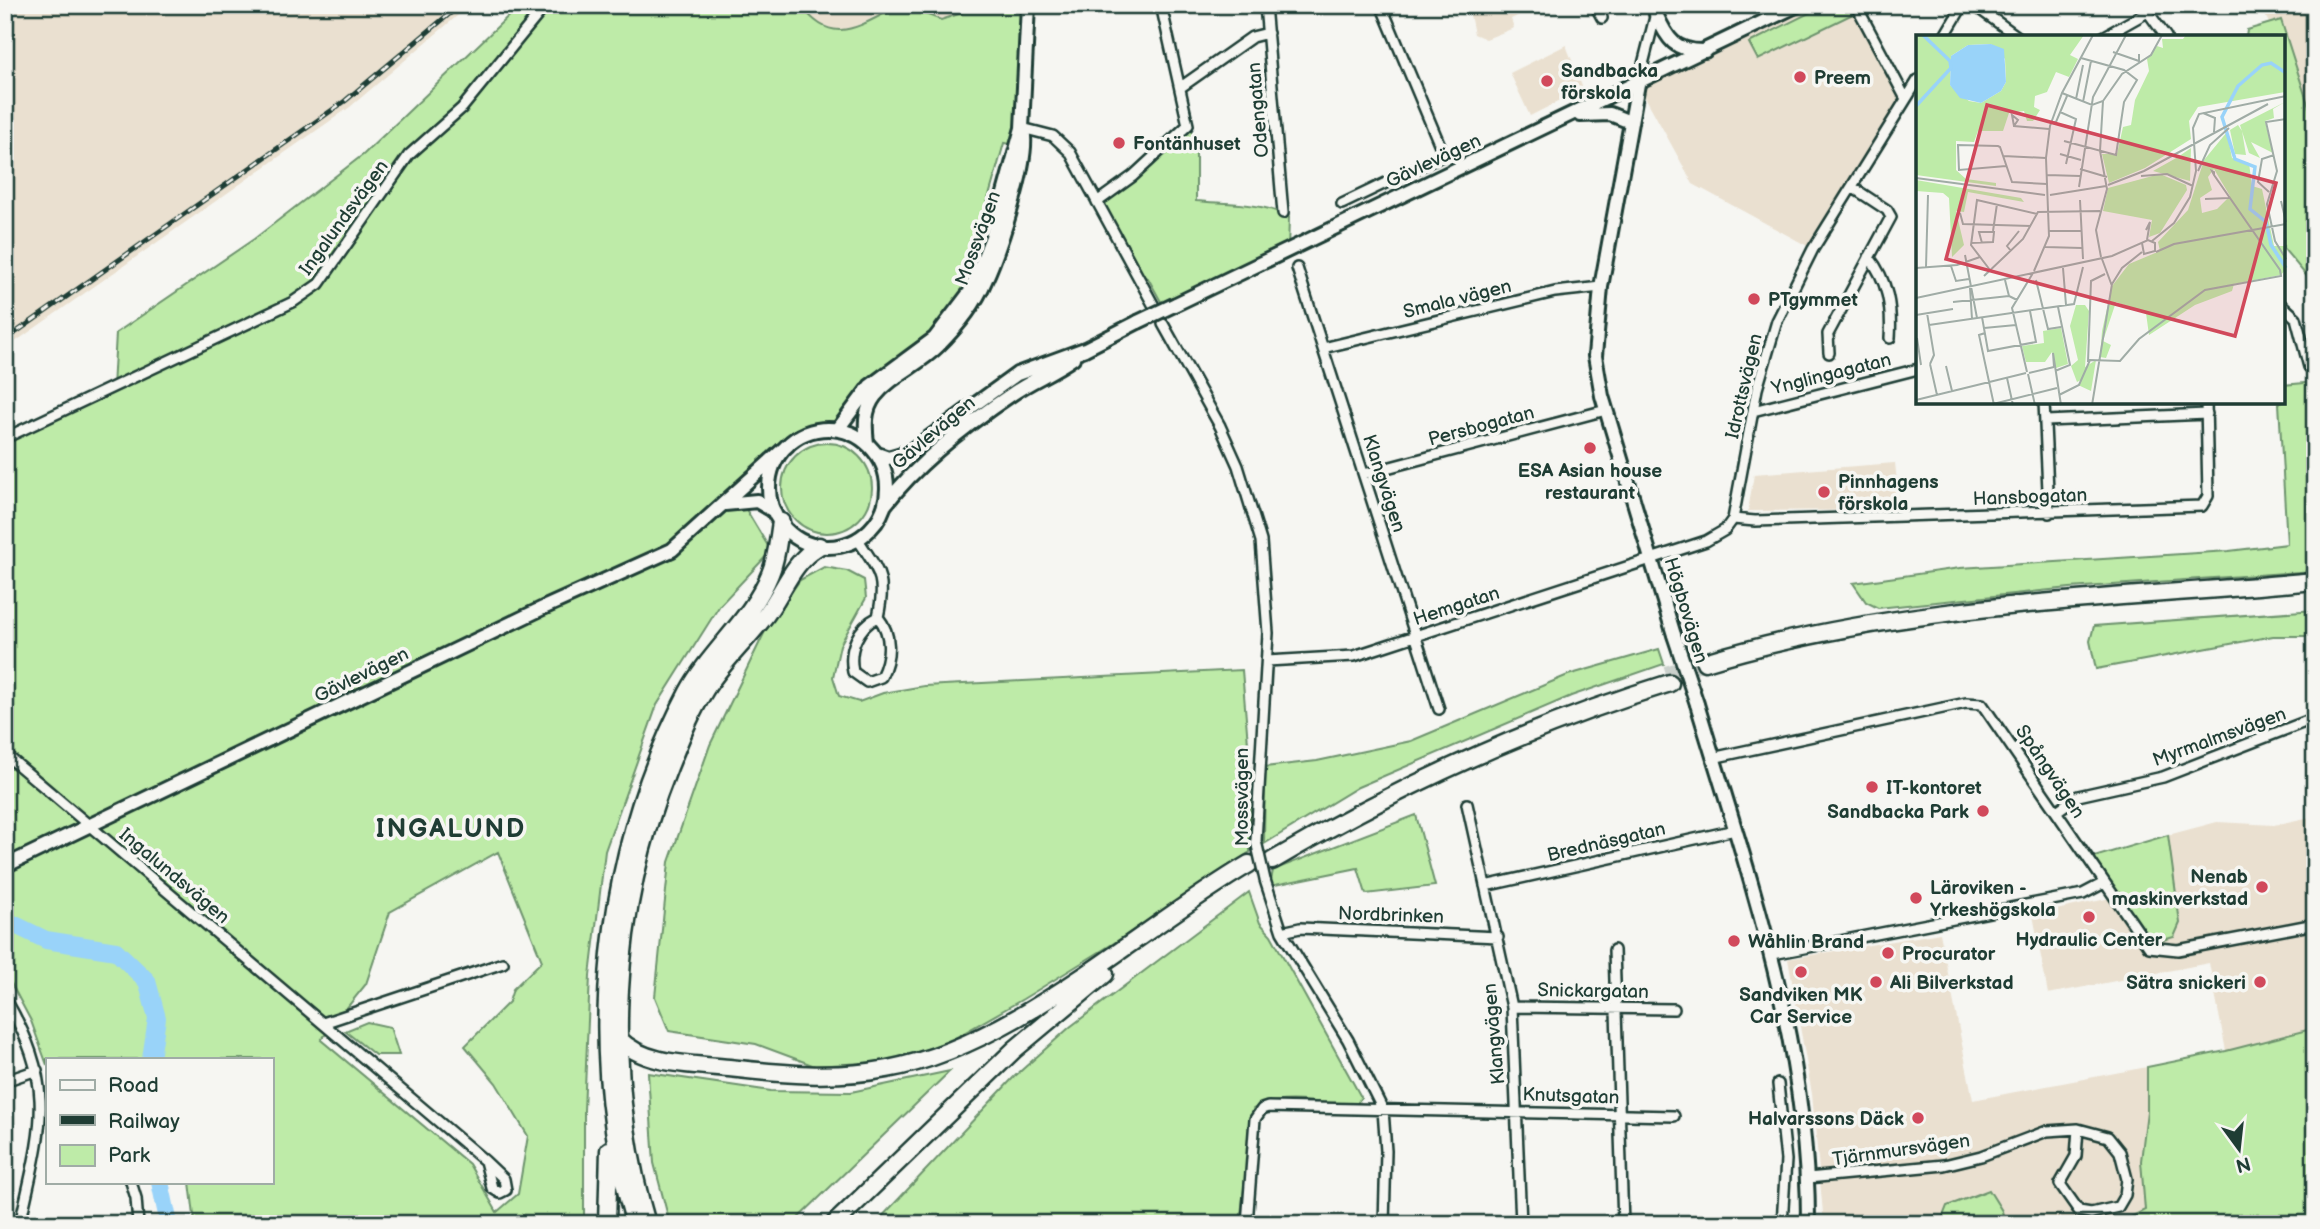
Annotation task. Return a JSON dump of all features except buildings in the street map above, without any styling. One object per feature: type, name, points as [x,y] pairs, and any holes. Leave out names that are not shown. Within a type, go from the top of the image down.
[{"type":"highway","points":[[607,1224],[610,1113],[606,1051],[607,986],[618,900],[629,846],[674,719],[692,686],[762,589],[776,555],[777,517]]},
{"type":"highway","points":[[647,1224],[630,1158],[619,1072],[620,990],[629,901],[657,797],[685,726],[720,667],[775,604],[794,566],[819,546]]},
{"type":"highway","points":[[2315,582],[1952,611],[1852,626],[1755,647],[1706,667],[1841,638],[1954,619],[2315,591]]},
{"type":"highway","points":[[1266,852],[1464,759],[1668,678]]},
{"type":"highway","points":[[619,1039],[634,1052],[657,1059],[782,1074],[862,1073],[914,1063],[947,1052],[1007,1022],[1255,872]]},
{"type":"highway","points":[[834,1224],[1014,1050],[1094,982],[1255,872]]},
{"type":"highway","points":[[820,1224],[1006,1044],[1088,974]]},
{"type":"highway","points":[[610,1113],[620,1168],[635,1224]]},
{"type":"main road","name":"Mossvägen","points":[[838,429],[870,386],[907,365],[952,331],[985,281],[1018,179],[1026,139],[1022,128],[1028,5]]},
{"type":"main road","name":"Gävlevägen","points":[[884,507],[901,484],[976,420],[1085,349],[1798,5]]},
{"type":"main road","points":[[1657,9],[1671,43],[1685,50],[1705,51]]},
{"type":"main road","name":"Högbovägen","points":[[1638,84],[1601,287],[1595,356],[1606,410],[1773,954],[1799,1092],[1808,1178],[1808,1224]]},
{"type":"main road","points":[[1573,115],[1610,114],[1630,122]]},
{"type":"main road","name":"Gävlevägen","points":[[877,454],[888,457],[909,453],[1017,374],[1085,349]]},
{"type":"main road","name":"Mossvägen","points":[[867,443],[867,411],[874,398],[907,365]]},
{"type":"main road","points":[[725,504],[757,501],[777,517],[797,539],[819,546],[845,544],[873,524],[884,507],[887,486],[877,454],[867,443],[838,429],[814,430],[788,445],[777,458],[771,474],[769,493],[777,517]]},
{"type":"main road","name":"Gävlevägen","points":[[5,866],[543,608],[644,565],[672,550],[788,445]]},
{"type":"street","name":"Ingalundsvägen","points":[[5,438],[293,302],[319,285],[409,155],[469,101],[546,5]]},
{"type":"street","points":[[1097,202],[1133,176],[1187,128],[1181,87],[1161,5]]},
{"type":"street","name":"Odengatan","points":[[1265,5],[1283,213]]},
{"type":"street","points":[[1342,204],[1442,157],[1444,153],[1381,5]]},
{"type":"street","points":[[1595,5],[1602,18]]},
{"type":"street","points":[[1856,5],[1906,99]]},
{"type":"street","points":[[1945,35],[1963,5]]},
{"type":"street","points":[[1974,5],[2015,35]]},
{"type":"street","points":[[2106,35],[2145,9],[2160,5]]},
{"type":"street","name":"Högbovägen","points":[[1638,84],[1657,9]]},
{"type":"street","points":[[2145,9],[2164,35]]},
{"type":"street","points":[[1181,87],[1252,37],[1268,33]]},
{"type":"street","name":"Idrottsvägen","points":[[1732,519],[1767,351],[1786,300],[1916,82]]},
{"type":"street","points":[[1022,128],[1040,131],[1062,142],[1154,306]]},
{"type":"street","points":[[1829,353],[1828,334],[1868,257],[1890,222],[1890,214],[1852,187]]},
{"type":"street","points":[[1868,257],[1884,280],[1890,302],[1890,338]]},
{"type":"street","name":"Klangvägen","points":[[1297,268],[1439,709]]},
{"type":"street","name":"Smala vägen","points":[[1323,348],[1555,292],[1601,287]]},
{"type":"street","points":[[2285,308],[2296,318],[2309,367]]},
{"type":"street","name":"Mossvägen","points":[[1163,324],[1220,426],[1238,466],[1254,513],[1265,567],[1267,661],[1259,754],[1266,852],[1255,872],[1282,932],[1348,1040],[1382,1110]]},
{"type":"street","name":"Ynglingagatan","points":[[1753,411],[1916,369]]},
{"type":"street","points":[[2044,404],[2049,513]]},
{"type":"street","points":[[2046,421],[2207,414],[2206,404]]},
{"type":"street","name":"Persbogatan","points":[[1364,474],[1606,410]]},
{"type":"street","name":"Hansbogatan","points":[[1732,519],[1755,521],[2049,513],[2202,506],[2208,496],[2207,414]]},
{"type":"street","points":[[1651,559],[1719,535],[1732,519]]},
{"type":"street","points":[[857,538],[881,577],[883,588],[878,617],[888,637],[888,652],[881,677],[867,682],[853,671],[852,655],[863,628],[878,617]]},
{"type":"street","name":"Hemgatan","points":[[1267,661],[1354,656],[1651,559]]},
{"type":"street","name":"Spångvägen","points":[[1712,758],[1976,703],[1989,711],[2143,941],[2156,950],[2193,947],[2315,924]]},
{"type":"street","name":"Myrmalmsvägen","points":[[2057,811],[2078,796],[2163,777],[2315,718]]},
{"type":"street","name":"Ingalundsvägen","points":[[5,754],[485,1161]]},
{"type":"street","name":"Klangvägen","points":[[1467,804],[1512,1007],[1521,1224]]},
{"type":"street","name":"Brednäsgatan","points":[[1485,886],[1735,831]]},
{"type":"street","points":[[1773,954],[2083,894],[2104,883]]},
{"type":"street","name":"Nordbrinken","points":[[1282,932],[1300,928],[1498,937]]},
{"type":"street","points":[[1614,950],[1623,1224]]},
{"type":"street","points":[[323,1023],[503,963]]},
{"type":"street","points":[[5,999],[23,1031],[37,1070],[42,1100],[36,1150],[20,1224]]},
{"type":"street","name":"Snickargatan","points":[[1512,1007],[1674,1009]]},
{"type":"street","points":[[5,1081],[37,1070]]},
{"type":"street","points":[[1778,1084],[1786,1160],[1782,1224]]},
{"type":"street","points":[[1247,1224],[1255,1119],[1262,1109],[1382,1110],[1386,1151],[1384,1224]]},
{"type":"street","name":"Knutsgatan","points":[[1382,1110],[1674,1116]]},
{"type":"street","name":"Tjärnmursvägen","points":[[1808,1178],[1944,1165],[1981,1156],[2047,1131],[2078,1129],[2108,1137],[2120,1152],[2127,1179],[2125,1195],[2118,1206],[2091,1213],[2079,1210],[2060,1184],[2076,1156],[2078,1129]]},
{"type":"street","points":[[36,1150],[46,1153]]},
{"type":"street","points":[[132,1184],[136,1198],[138,1224]]},
{"type":"shaded area","points":[[5,5],[470,5],[350,107],[5,349]]},
{"type":"shaded area","points":[[801,5],[901,5],[843,32],[818,25]]},
{"type":"shaded area","points":[[901,5],[967,5],[962,13],[941,20]]},
{"type":"shaded area","points":[[1468,5],[1540,5],[1511,19],[1514,28],[1486,39],[1474,34]]},
{"type":"shaded area","points":[[1798,5],[1856,5],[1906,99],[1813,249],[1693,184],[1638,84]]},
{"type":"shaded area","points":[[2260,5],[2315,5],[2315,126],[2281,20],[2269,23]]},
{"type":"shaded area","name":"Sandbacka förskola","points":[[1566,45],[1583,89],[1530,116],[1510,73]]},
{"type":"shaded area","name":"Pinnhagens förskola","points":[[1895,463],[1900,510],[1748,511],[1754,474]]},
{"type":"shaded area","points":[[2315,816],[2315,1028],[2226,1051],[2209,963],[2048,994],[2033,915],[2120,896],[2148,937],[2180,923],[2168,835],[2217,822],[2274,825]]},
{"type":"shaded area","points":[[1940,933],[1973,1100],[2147,1067],[2147,1111],[2141,1161],[2145,1211],[2117,1224],[2005,1224],[2002,1211],[1947,1206],[1940,1224],[1824,1224],[1812,1094],[1788,959]]},
{"type":"green space","points":[[520,5],[801,5],[824,27],[836,30],[860,25],[901,5],[941,20],[962,13],[967,5],[1028,5],[1016,145],[1004,143],[970,274],[959,298],[950,312],[927,335],[862,383],[870,386],[838,429],[815,432],[795,441],[760,470],[753,467],[732,486],[771,551],[720,605],[657,705],[605,851],[590,976],[584,1110],[584,1224],[195,1224],[190,1184],[273,1184],[273,1058],[46,1058],[46,1062],[31,1021],[5,972],[5,438],[113,388],[116,333],[254,239],[364,154]],"holes":[[[498,852],[542,961],[513,989],[509,1002],[465,1046],[496,1083],[528,1136],[518,1194],[497,1212],[469,1164],[321,1040],[366,984],[390,912]]]},
{"type":"green space","points":[[1825,5],[1856,5],[1859,11],[1758,60],[1749,43]]},
{"type":"green space","points":[[2281,20],[2315,126],[2315,286],[2285,250],[2285,35],[2246,35],[2247,30]]},
{"type":"green space","points":[[1188,125],[1196,139],[1196,201],[1256,206],[1289,217],[1288,250],[1165,309],[1148,278],[1137,275],[1097,202]]},
{"type":"green space","points":[[2315,382],[2315,571],[2070,588],[1878,608],[1866,602],[1853,583],[1960,568],[2229,551],[2287,544],[2279,404],[2285,404],[2285,385]]},
{"type":"green space","points":[[827,443],[844,447],[859,456],[868,471],[872,488],[868,505],[859,520],[844,529],[827,533],[810,529],[795,520],[786,505],[782,488],[786,471],[795,456],[810,447]]},
{"type":"green space","points":[[824,567],[847,571],[864,580],[866,598],[840,645],[833,677],[839,696],[859,702],[883,693],[924,686],[1242,670],[1250,768],[1250,852],[1114,943],[1023,999],[948,1042],[893,1061],[815,1066],[756,1044],[669,1031],[655,997],[669,862],[710,745],[769,623],[800,580]]},
{"type":"green space","points":[[2315,610],[2315,636],[2273,636],[2096,669],[2090,641],[2094,626]]},
{"type":"green space","points":[[1659,649],[1664,664],[1571,696],[1358,787],[1264,844],[1265,767],[1317,761],[1411,741],[1568,675]]},
{"type":"green space","points":[[1416,815],[1435,886],[1366,894],[1358,868],[1270,886],[1273,870]]},
{"type":"green space","points":[[2168,835],[2180,923],[2174,937],[2163,940],[2148,937],[2094,857]]},
{"type":"green space","points":[[1249,892],[1260,923],[1271,935],[1361,1097],[1355,1107],[1289,1101],[1264,1104],[1253,1109],[1240,1224],[875,1224],[1014,1077],[1070,1027]]},
{"type":"green space","points":[[367,1022],[390,1027],[399,1055],[375,1055],[345,1031]]},
{"type":"green space","points":[[2315,1028],[2315,1224],[2117,1224],[2145,1210],[2141,1161],[2147,1111],[2147,1067],[2226,1051]]},
{"type":"green space","points":[[950,1071],[792,1224],[670,1224],[654,1163],[648,1073],[771,1091],[851,1092]]},
{"type":"green space","points":[[14,1152],[12,1197],[5,1224],[5,1155]]},
{"type":"green space","points":[[1989,1190],[2002,1211],[2005,1224],[1940,1224],[1947,1206]]},
{"type":"waterway","points":[[5,920],[46,940],[116,951],[147,981],[157,1018],[151,1058]]},
{"type":"waterway","points":[[160,1184],[169,1224]]},
{"type":"tunnel","points":[[1666,674],[1705,662]]},
{"type":"railway","points":[[5,340],[345,101],[460,5]]},
{"type":"place","name":"Preem","points":[[1800,77]]},
{"type":"place","name":"Sandbacka förskola","points":[[1547,81]]},
{"type":"place","name":"Fontänhuset","points":[[1119,143]]},
{"type":"place","name":"PTgymmet","points":[[1754,299]]},
{"type":"place","name":"ESA Asian house restaurant","points":[[1590,448]]},
{"type":"place","name":"Pinnhagens förskola","points":[[1824,492]]},
{"type":"place","name":"IT-kontoret","points":[[1872,787]]},
{"type":"place","name":"Sandbacka Park","points":[[1983,811]]},
{"type":"place","name":"Nenab maskinverkstad","points":[[2262,887]]},
{"type":"place","name":"Läroviken - Yrkeshögskola","points":[[1916,898]]},
{"type":"place","name":"Hydraulic Center","points":[[2089,917]]},
{"type":"place","name":"Wåhlin Brand","points":[[1734,941]]},
{"type":"place","name":"Procurator","points":[[1888,953]]},
{"type":"place","name":"Sandviken MK Car Service","points":[[1801,972]]},
{"type":"place","name":"Ali Bilverkstad","points":[[1876,982]]},
{"type":"place","name":"Sätra snickeri","points":[[2260,982]]},
{"type":"place","name":"Halvarssons Däck","points":[[1918,1118]]},
{"type":"district","name":"INGALUND","points":[[451,828]]}]
